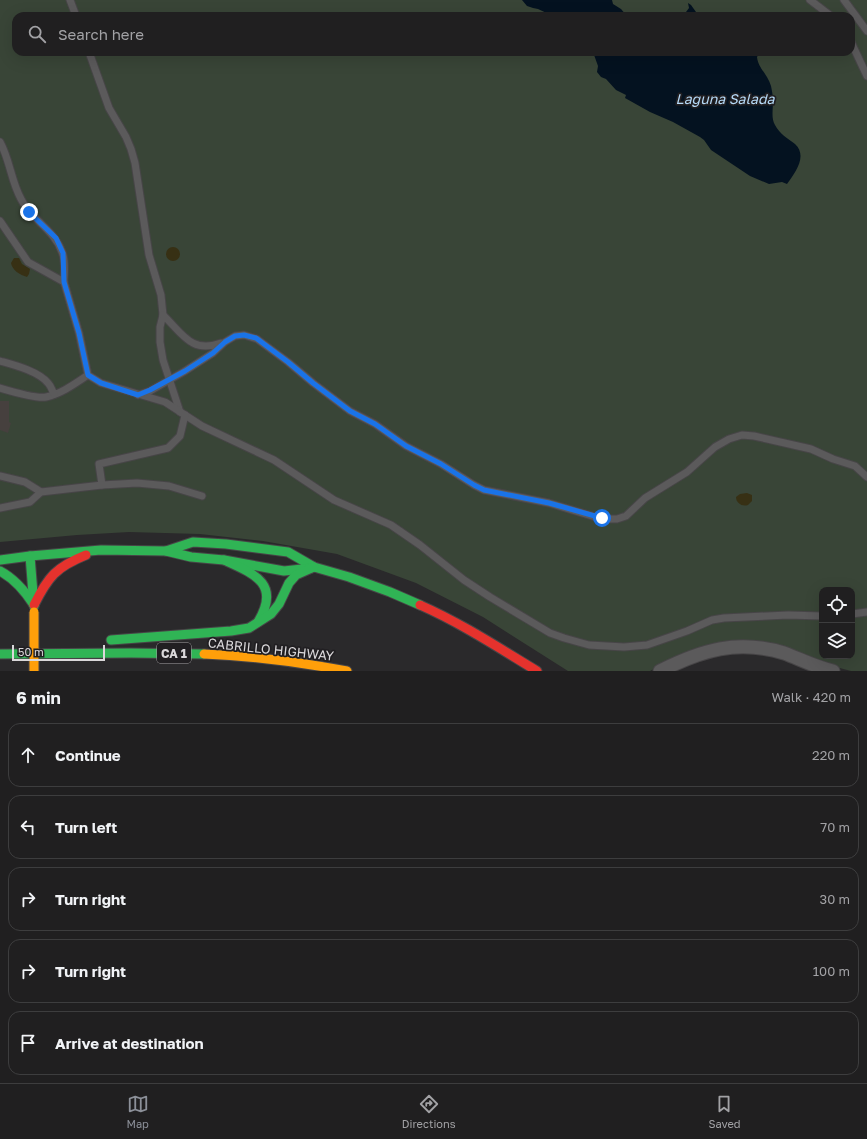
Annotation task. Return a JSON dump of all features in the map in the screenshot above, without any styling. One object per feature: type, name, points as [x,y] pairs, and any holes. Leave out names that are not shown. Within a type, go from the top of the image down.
[{"type":"main road","points":[[166,551],[193,542],[226,544],[288,552],[314,567],[349,576],[390,592],[427,609],[474,634],[537,671]]},
{"type":"main road","points":[[34,608],[47,582],[65,565],[101,550]]},
{"type":"main road","points":[[0,560],[101,550],[166,551],[191,557],[224,560],[284,571],[314,567]]},
{"type":"main road","points":[[30,556],[34,608],[34,671]]},
{"type":"main road","points":[[224,560],[251,573],[261,581],[267,593],[267,600],[266,608],[258,623]]},
{"type":"main road","points":[[99,641],[231,631],[249,628],[271,614],[279,604],[289,583],[296,576],[314,567]]},
{"type":"main road","points":[[0,571],[12,578],[24,589],[34,608]]},
{"type":"main road","points":[[0,648],[53,644]]},
{"type":"main road","name":"CABRILLO HIGHWAY","points":[[0,654],[203,654],[291,661],[347,671]]},
{"type":"street","points":[[660,671],[705,652],[732,646],[759,647],[784,654],[819,668],[832,671]]},
{"type":"lane","points":[[70,0],[74,12]]},
{"type":"lane","points":[[810,0],[826,12]]},
{"type":"lane","points":[[844,0],[853,12]]},
{"type":"lane","points":[[855,15],[867,31]]},
{"type":"lane","points":[[855,50],[867,76]]},
{"type":"lane","points":[[90,56],[109,108],[131,149],[135,163],[145,220],[149,255],[161,295],[163,315],[160,327],[160,342],[163,360],[182,414],[180,436],[168,448],[99,464],[102,485]]},
{"type":"lane","points":[[0,142],[8,160],[20,199],[29,212],[56,238],[63,253],[64,282],[79,333],[88,375],[101,383],[165,402],[202,426],[274,460],[334,500],[391,525],[420,545],[464,580],[490,597],[550,633],[564,638],[589,645],[647,645],[687,631],[712,620],[724,618],[819,616]]},
{"type":"lane","points":[[0,221],[28,262],[64,282]]},
{"type":"lane","points":[[163,315],[183,336],[201,347],[210,347],[225,342]]},
{"type":"lane","points":[[138,395],[170,380],[202,361],[225,342],[235,336],[244,335],[256,338],[350,411],[375,424],[406,446],[441,464],[484,490],[549,503],[602,518],[617,519],[626,516],[645,498],[687,472],[715,447],[729,439],[742,435],[754,436],[811,449],[833,459],[855,466],[867,478]]},
{"type":"lane","points":[[0,360],[39,376],[47,382],[54,394]]},
{"type":"lane","points":[[0,388],[38,397],[45,397],[78,382],[88,375]]},
{"type":"lane","points":[[0,476],[25,482],[41,492]]},
{"type":"lane","points":[[0,508],[30,502],[41,492],[102,485],[137,483],[169,486],[202,496]]},
{"type":"lane","points":[[855,614],[867,612]]},
{"type":"green space","points":[[0,0],[867,0],[867,671],[851,671],[821,663],[760,642],[663,664],[650,671],[568,671],[483,617],[416,583],[337,554],[263,541],[200,534],[129,532],[0,542]]},
{"type":"sand","points":[[173,247],[178,249],[180,254],[178,259],[173,261],[168,259],[166,254],[168,249]]},
{"type":"sand","points":[[14,258],[19,258],[22,264],[30,269],[27,277],[19,274],[13,268],[11,263]]},
{"type":"sand","points":[[747,493],[752,495],[752,501],[748,505],[740,504],[736,497],[740,494]]},
{"type":"water","points":[[522,0],[612,0],[613,4],[624,12],[544,12],[527,6]]},
{"type":"water","points":[[688,3],[696,12],[686,12],[689,8]]},
{"type":"water","name":"Laguna Salada","points":[[594,56],[758,56],[761,68],[770,82],[773,97],[774,123],[781,133],[799,149],[800,159],[796,170],[787,184],[782,182],[769,184],[750,176],[711,150],[700,137],[625,98],[626,95],[616,90],[606,79],[601,77],[597,72],[598,66]]},
{"type":"building","points":[[0,401],[9,401],[9,422],[11,423],[8,433],[0,430]]},
{"type":"traffic: fast","points":[[166,551],[193,542],[226,544],[288,552],[314,567],[349,577],[420,605]]},
{"type":"traffic: fast","points":[[0,560],[101,550],[166,551],[191,557],[224,560],[284,571],[311,568]]},
{"type":"traffic: fast","points":[[30,556],[34,606]]},
{"type":"traffic: fast","points":[[224,560],[246,570],[261,582],[266,589],[267,598],[258,622]]},
{"type":"traffic: fast","points":[[111,640],[231,631],[249,628],[271,614],[279,604],[289,583],[296,575],[314,567]]},
{"type":"traffic: fast","points":[[0,571],[19,586],[34,605]]},
{"type":"traffic: fast","points":[[0,654],[204,654]]},
{"type":"traffic: slow","points":[[34,612],[34,671]]},
{"type":"traffic: slow","points":[[204,654],[276,660],[347,671]]},
{"type":"traffic: jam","points":[[34,605],[44,587],[54,574],[67,564],[86,555]]},
{"type":"traffic: jam","points":[[420,605],[465,628],[537,671]]},
{"type":"route","points":[[29,212],[56,238],[63,253],[64,282],[79,333],[88,375],[93,379],[138,395],[150,390],[202,361],[225,342],[235,336],[244,335],[256,338],[350,411],[375,424],[406,446],[452,470],[474,485],[484,490],[549,503],[602,518]]}]
